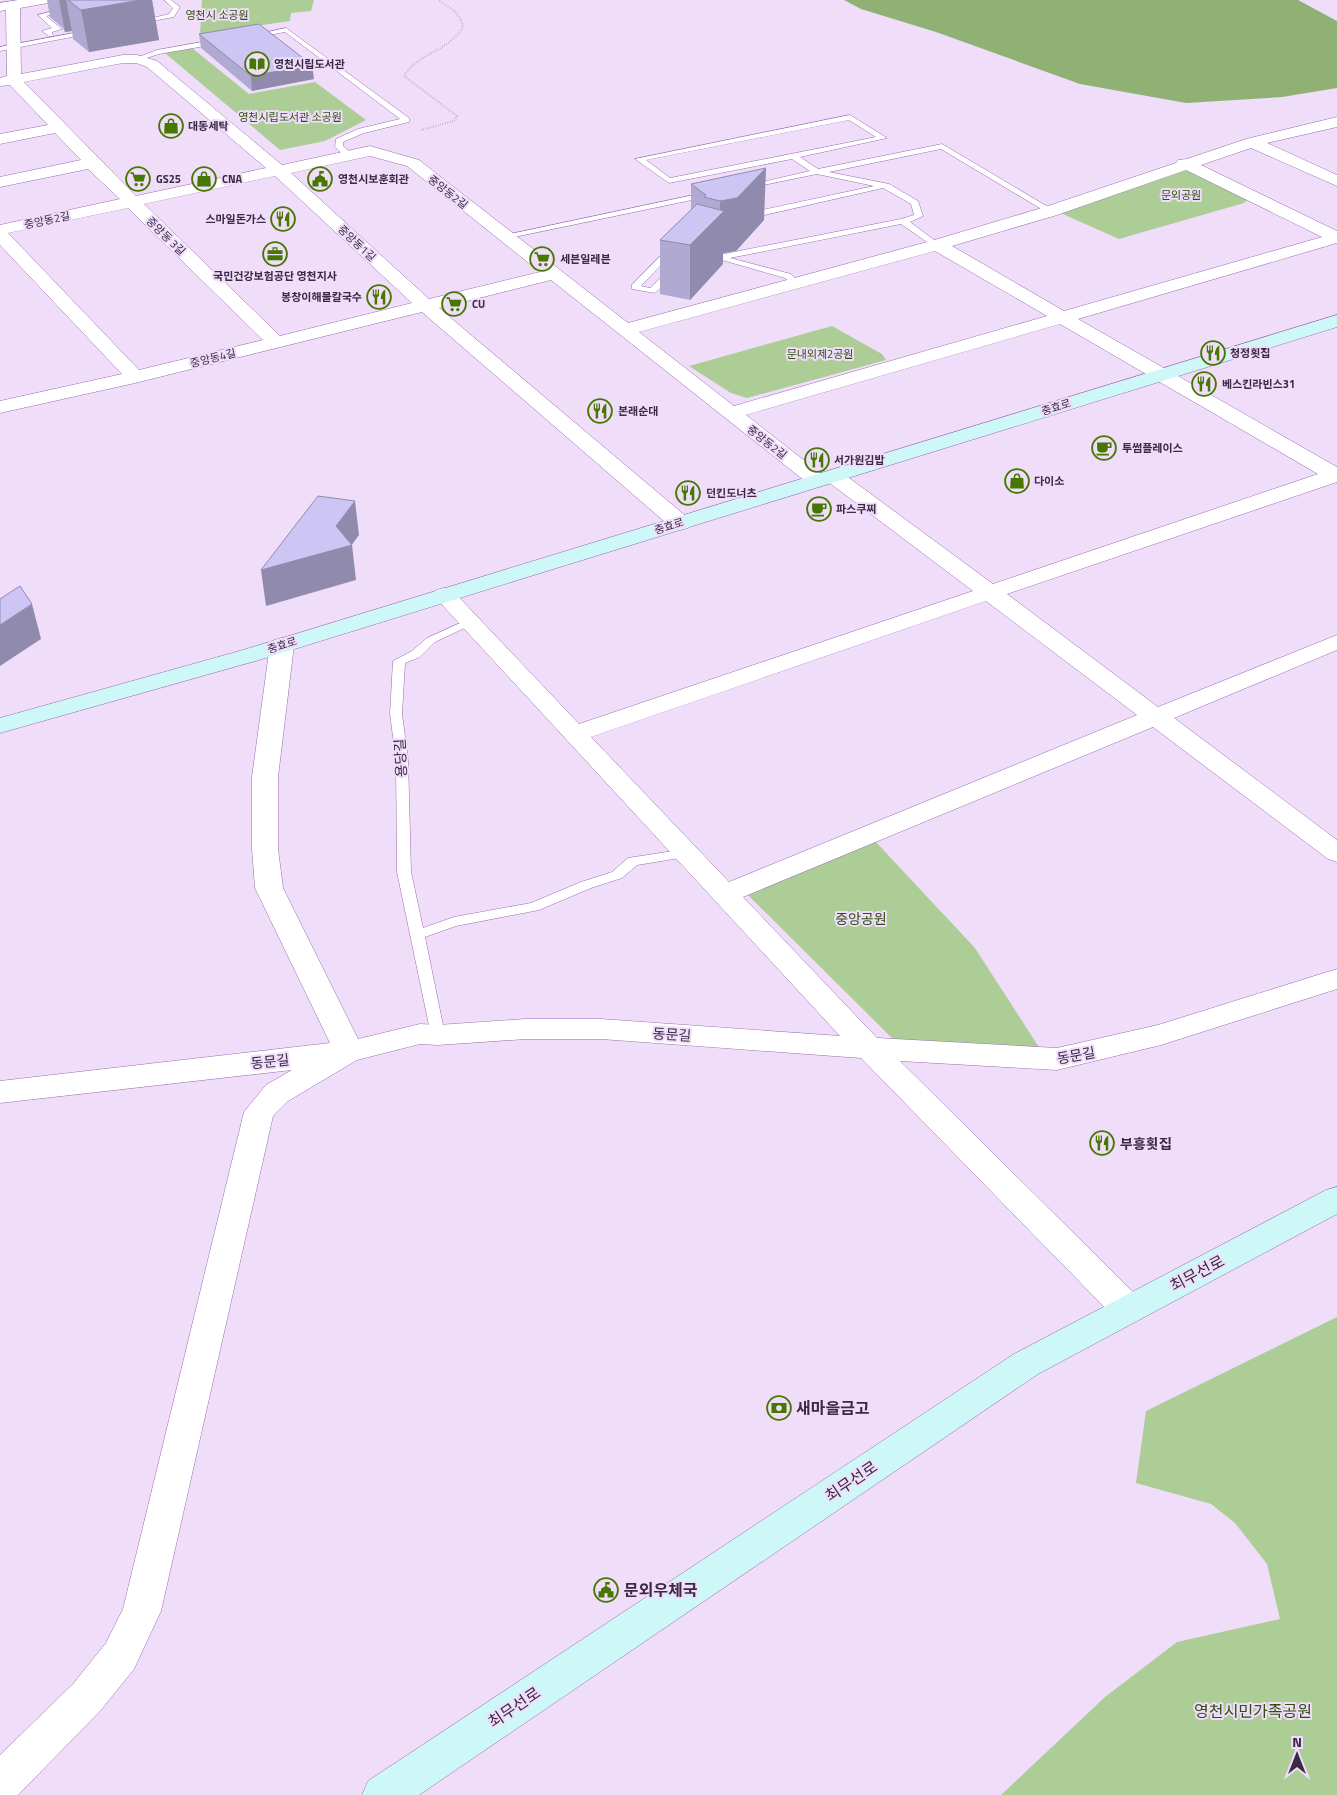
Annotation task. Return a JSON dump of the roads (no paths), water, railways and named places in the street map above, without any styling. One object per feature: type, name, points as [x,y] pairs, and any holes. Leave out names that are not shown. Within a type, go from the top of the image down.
[{"type":"street","points":[[44,0],[6,6],[7,81],[123,59],[137,59]]},
{"type":"street","name":"중앙동1길","points":[[137,59],[152,64],[279,171],[424,305],[680,523]]},
{"type":"street","name":"중앙동 3길","points":[[7,81],[58,128],[131,202],[276,342]]},
{"type":"street","points":[[625,330],[937,245],[1051,210],[1184,163],[1252,142],[1335,124]]},
{"type":"street","points":[[0,139],[58,128]]},
{"type":"street","points":[[1252,142],[1337,181]]},
{"type":"street","name":"중앙동2길","points":[[0,230],[370,151],[413,164],[731,414],[990,593],[1337,853]]},
{"type":"street","points":[[0,182],[92,163]]},
{"type":"street","points":[[1184,163],[1337,238]]},
{"type":"street","points":[[0,235],[135,377]]},
{"type":"street","points":[[731,414],[1337,238]]},
{"type":"street","points":[[937,245],[1064,316],[1162,375],[1337,475]]},
{"type":"street","name":"중앙동4길","points":[[0,407],[135,377],[554,274]]},
{"type":"street","name":"충효로","points":[[0,726],[282,645],[1337,321]]},
{"type":"street","points":[[574,734],[1337,475]]},
{"type":"street","points":[[444,595],[870,1048],[1128,1309]]},
{"type":"street","points":[[726,894],[1337,642]]},
{"type":"street","points":[[0,1784],[92,1690],[120,1656],[142,1611],[259,1112],[276,1093],[349,1051],[269,888],[266,849],[265,777],[282,645]]},
{"type":"street","name":"동문길","points":[[0,1092],[349,1051],[420,1034],[438,1036],[526,1029],[602,1029],[1057,1059],[1161,1035],[1337,979]]},
{"type":"street","name":"최무선로","points":[[383,1795],[1026,1364],[1337,1199]]},
{"type":"lane","points":[[133,24],[172,16],[177,7],[167,0]]},
{"type":"lane","points":[[55,38],[46,31],[58,29],[40,15],[79,7]]},
{"type":"lane","points":[[240,38],[286,30],[406,120],[361,131],[339,141],[340,148],[350,156]]},
{"type":"lane","points":[[7,48],[94,31]]},
{"type":"lane","points":[[137,59],[157,52],[231,39]]},
{"type":"lane","points":[[719,258],[903,221],[919,216],[915,203],[886,186],[817,172],[793,156],[669,181],[639,159],[850,117],[884,138],[793,156]]},
{"type":"lane","points":[[740,188],[942,146],[1051,210]]},
{"type":"lane","points":[[734,219],[886,186]]},
{"type":"lane","points":[[505,236],[721,192]]},
{"type":"lane","points":[[903,221],[937,245]]},
{"type":"lane","points":[[679,265],[652,290],[635,287],[681,246],[788,276],[796,284]]},
{"type":"lane","name":"용당길","points":[[438,1036],[404,872],[401,792],[402,759],[396,714],[399,660],[416,654],[431,640],[469,622]]},
{"type":"lane","points":[[417,935],[454,922],[534,907],[586,885],[617,875],[633,861],[686,852]]},
{"type":"place","name":"영천시립도서관","points":[[257,64]]},
{"type":"place","name":"대동세탁","points":[[171,126]]},
{"type":"place","name":"GS25","points":[[138,179]]},
{"type":"place","name":"CNA","points":[[204,179]]},
{"type":"place","name":"영천시보훈회관","points":[[320,179]]},
{"type":"place","name":"스마일돈가스","points":[[283,219]]},
{"type":"place","name":"국민건강보험공단 영천지사","points":[[275,254]]},
{"type":"place","name":"세븐일레븐","points":[[542,259]]},
{"type":"place","name":"봉창이해물칼국수","points":[[379,297]]},
{"type":"place","name":"CU","points":[[454,304]]},
{"type":"place","name":"청정횟집","points":[[1213,353]]},
{"type":"place","name":"베스킨라빈스31","points":[[1204,384]]},
{"type":"place","name":"본래순대","points":[[600,411]]},
{"type":"place","name":"투썸플레이스","points":[[1104,448]]},
{"type":"place","name":"서가원김밥","points":[[817,460]]},
{"type":"place","name":"다이소","points":[[1017,481]]},
{"type":"place","name":"던킨도너츠","points":[[688,493]]},
{"type":"place","name":"파스쿠찌","points":[[819,509]]},
{"type":"place","name":"부흥횟집","points":[[1102,1143]]},
{"type":"place","name":"새마을금고","points":[[779,1408]]},
{"type":"place","name":"문외우체국","points":[[606,1590]]},
{"type":"park label","name":"영천시 소공원","points":[[217,15]]},
{"type":"park label","name":"영천시립도서관 소공원","points":[[290,117]]},
{"type":"park label","name":"문외공원","points":[[1181,195]]},
{"type":"park label","name":"문내외제2공원","points":[[820,354]]},
{"type":"park label","name":"중앙공원","points":[[861,918]]},
{"type":"park label","name":"영천시민가족공원","points":[[1253,1711]]}]
